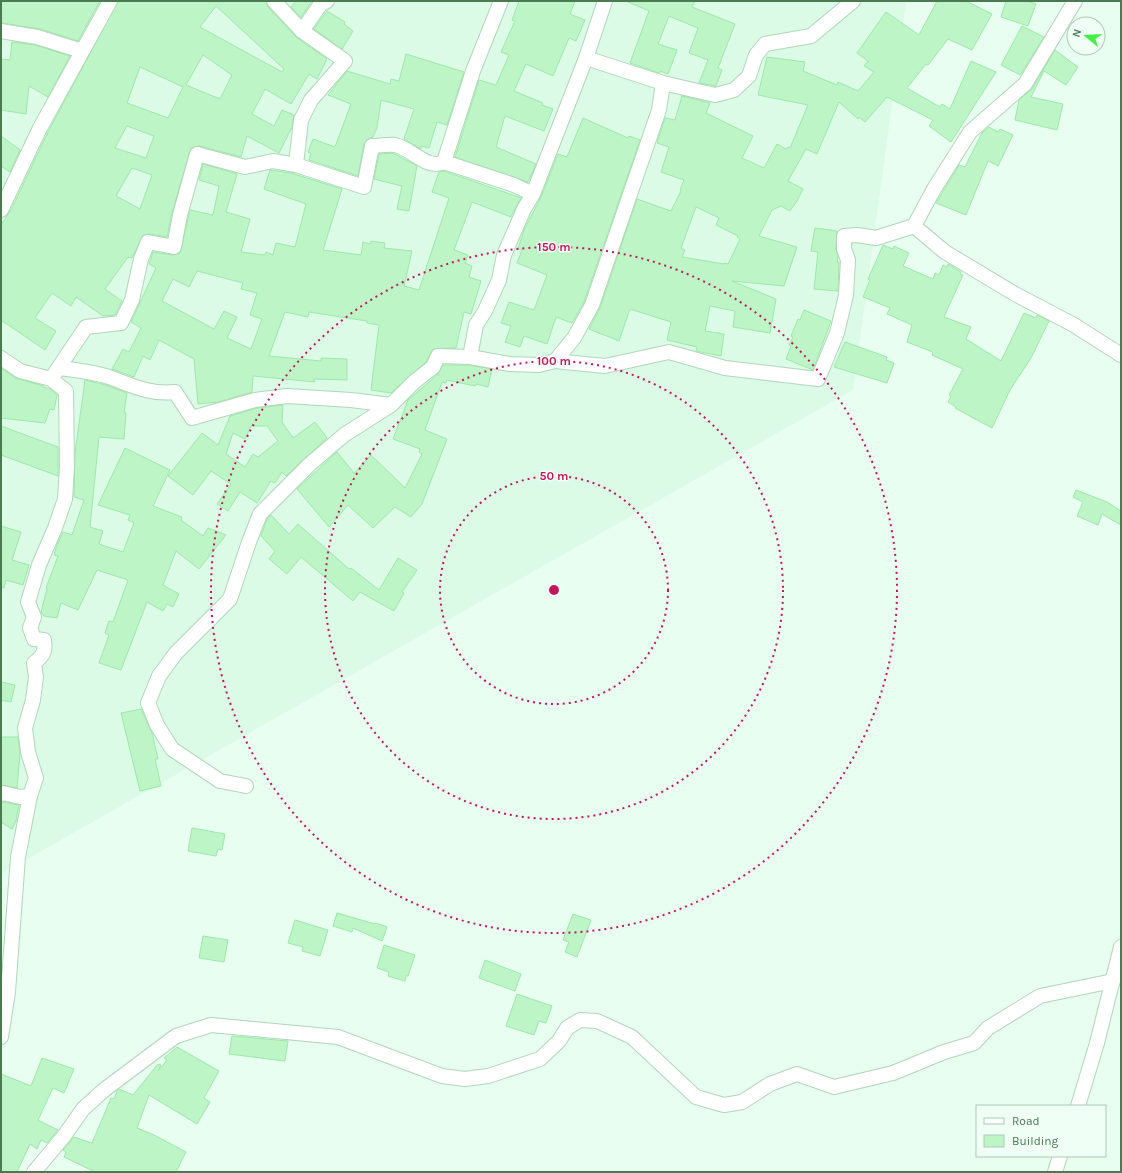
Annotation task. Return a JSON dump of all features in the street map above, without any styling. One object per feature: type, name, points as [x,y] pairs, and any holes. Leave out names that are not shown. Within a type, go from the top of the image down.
[{"type":"street","points":[[1,210],[40,128],[110,1]]},
{"type":"street","points":[[274,1],[302,31],[345,61],[311,100],[301,120],[296,165]]},
{"type":"street","points":[[302,31],[320,5],[327,1]]},
{"type":"street","points":[[444,162],[473,71],[501,1]]},
{"type":"street","points":[[470,357],[476,325],[499,280],[504,254],[524,209],[533,194],[586,58],[606,1]]},
{"type":"street","points":[[586,58],[663,83],[715,95],[734,90],[749,76],[756,55],[765,44],[811,36],[853,1]]},
{"type":"street","points":[[246,786],[220,781],[172,749],[156,725],[148,703],[159,676],[176,653],[230,599],[260,514],[310,464],[344,434],[391,405],[414,382],[433,367],[438,356],[470,357],[510,364],[539,364],[555,361],[605,366],[669,352],[726,368],[818,380],[837,334],[846,295],[848,260],[844,249],[844,236],[857,235],[876,238],[914,226],[934,189],[970,132],[1026,84],[1075,1]]},
{"type":"street","points":[[1,31],[37,37],[82,51]]},
{"type":"street","points":[[555,361],[574,338],[592,305],[660,110],[663,83]]},
{"type":"street","points":[[55,373],[86,327],[121,323],[132,300],[141,259],[148,242],[174,247],[180,215],[197,154],[245,167],[273,161],[296,165],[364,187],[372,146],[395,146],[412,152],[432,165],[438,165],[444,162],[514,185],[533,194]]},
{"type":"street","points":[[914,226],[945,252],[1015,294],[1074,325],[1121,355]]},
{"type":"street","points":[[1,358],[20,371],[55,373],[83,370],[108,377],[134,388],[163,393],[175,392],[192,418],[255,400],[287,396],[351,400],[391,405]]},
{"type":"street","points":[[2,1034],[8,992],[18,857],[30,796],[36,778],[28,752],[25,728],[33,700],[36,678],[34,663],[43,656],[46,649],[44,640],[34,639],[30,628],[34,617],[28,602],[39,565],[55,528],[65,499],[67,467],[66,391],[55,373]]},
{"type":"street","points":[[2,793],[20,797],[30,796]]},
{"type":"street","points":[[1078,1105],[1113,981],[1121,946]]},
{"type":"street","points":[[34,1172],[64,1136],[83,1109],[104,1090],[176,1036],[212,1025],[338,1037],[442,1076],[465,1079],[488,1076],[540,1059],[559,1042],[567,1028],[580,1020],[597,1021],[632,1037],[696,1097],[724,1105],[742,1102],[770,1084],[798,1074],[834,1087],[893,1073],[944,1052],[974,1043],[988,1028],[1040,996],[1113,981]]},
{"type":"street","points":[[1055,1172],[1060,1157]]},
{"type":"shaded area","points":[[1,1],[906,1],[853,390],[1,874]]},
{"type":"building","points":[[1,1],[100,1],[78,41],[40,29],[1,23]]},
{"type":"building","points":[[118,1],[266,1],[268,7],[296,37],[327,59],[317,79],[309,74],[291,104],[265,89],[252,114],[274,126],[282,110],[294,115],[292,127],[279,153],[247,136],[241,157],[199,146],[191,148],[172,213],[167,237],[150,234],[143,235],[132,258],[128,257],[105,289],[122,301],[115,315],[103,316],[76,297],[71,306],[52,293],[35,318],[56,331],[45,350],[1,320],[1,225],[12,208],[48,132]],"holes":[[[216,6],[284,69],[282,72],[200,27]],[[203,55],[232,75],[220,99],[186,85]],[[140,67],[183,87],[168,118],[127,103]],[[127,126],[154,136],[146,158],[115,148]],[[132,168],[152,175],[140,209],[116,196]]]},
{"type":"building","points":[[296,1],[312,1],[301,17],[291,7]]},
{"type":"building","points":[[519,1],[575,1],[570,14],[585,20],[576,41],[569,38],[553,76],[526,64],[514,91],[543,103],[542,105],[553,109],[544,131],[505,116],[496,147],[536,164],[528,182],[455,157],[479,80],[496,85],[509,55],[501,52],[515,21],[512,20]]},
{"type":"building","points":[[626,1],[695,1],[692,7],[735,24],[718,68],[722,70],[716,86],[699,83],[708,60],[689,53],[698,28],[669,16],[658,44],[677,50],[668,74],[660,71],[659,73],[630,63],[649,11]]},
{"type":"building","points":[[937,1],[966,1],[992,14],[972,50],[948,39],[928,65],[926,64],[907,88],[940,107],[942,104],[950,109],[971,61],[996,72],[951,142],[929,126],[933,120],[887,97],[865,122],[859,117],[858,119],[839,102],[817,154],[806,149],[788,181],[803,189],[797,201],[790,211],[781,206],[772,210],[759,236],[797,247],[784,286],[732,281],[776,299],[770,333],[733,327],[735,311],[710,306],[705,331],[724,334],[721,356],[696,351],[697,347],[667,340],[671,322],[630,309],[619,341],[589,329],[600,308],[637,199],[671,211],[681,191],[680,190],[684,180],[661,172],[669,147],[657,143],[665,118],[675,120],[682,96],[710,103],[706,113],[753,136],[742,158],[764,168],[777,144],[786,149],[788,147],[790,148],[808,105],[758,95],[767,57],[805,62],[803,71],[837,85],[838,82],[858,91],[874,72],[864,66],[868,61],[857,53],[886,12],[919,35]],"holes":[[[696,207],[719,218],[716,225],[738,236],[737,237],[740,239],[728,264],[682,257],[685,250],[681,248]]]},
{"type":"building","points":[[1006,1],[1028,1],[1036,4],[1028,26],[1001,17]]},
{"type":"building","points":[[327,11],[345,22],[344,24],[353,31],[342,49],[314,29]]},
{"type":"building","points":[[1022,26],[1044,37],[1020,75],[1001,65]]},
{"type":"building","points":[[12,42],[35,45],[70,56],[48,97],[29,86],[26,114],[1,110],[1,59],[10,60]]},
{"type":"building","points":[[1055,50],[1078,67],[1066,85],[1044,71],[1031,97],[1063,104],[1057,130],[1015,120],[1019,100],[1032,89]]},
{"type":"building","points":[[406,54],[464,72],[447,125],[437,122],[429,148],[421,146],[421,149],[404,139],[414,109],[381,100],[377,128],[373,137],[368,139],[364,144],[358,176],[309,160],[311,153],[308,152],[313,139],[335,147],[351,104],[328,95],[347,71],[390,84],[391,79],[399,81]]},
{"type":"building","points":[[583,118],[628,138],[629,136],[640,140],[584,302],[572,323],[556,317],[547,344],[524,336],[520,347],[505,342],[511,326],[501,323],[509,302],[534,310],[547,275],[517,263],[522,250],[518,249],[524,230],[541,197],[558,154],[567,157]]},
{"type":"building","points":[[989,127],[998,132],[1000,129],[1013,135],[998,166],[988,161],[966,215],[936,203],[959,165],[965,167],[982,133]]},
{"type":"building","points":[[1,136],[20,150],[10,172],[1,166]]},
{"type":"building","points":[[393,153],[417,166],[409,211],[397,209],[402,186],[374,179],[379,154]]},
{"type":"building","points":[[203,164],[237,174],[226,212],[250,219],[241,252],[265,255],[266,252],[273,255],[276,243],[295,247],[306,204],[264,189],[270,170],[291,173],[342,189],[323,250],[361,255],[363,242],[370,244],[371,241],[385,243],[384,248],[412,251],[404,286],[419,290],[449,198],[432,192],[439,172],[444,171],[521,198],[511,217],[472,202],[454,250],[468,255],[465,263],[472,266],[469,277],[481,281],[471,314],[464,312],[456,348],[433,349],[426,362],[391,393],[371,390],[379,325],[367,323],[367,321],[309,312],[308,317],[285,312],[269,356],[321,361],[321,358],[347,359],[347,380],[313,379],[315,382],[253,376],[252,392],[218,402],[198,404],[194,359],[159,340],[150,360],[143,356],[134,377],[112,369],[123,349],[129,352],[141,328],[131,322],[156,268],[149,264],[153,252],[173,255],[180,253],[190,210],[213,215],[219,186],[199,180]],"holes":[[[197,271],[243,283],[241,289],[257,293],[250,315],[262,319],[251,349],[227,338],[237,317],[224,311],[214,329],[162,301],[173,279],[189,287]]]},
{"type":"building","points":[[815,228],[837,231],[836,249],[838,256],[837,262],[839,262],[838,291],[814,289],[818,252],[811,251]]},
{"type":"building","points":[[883,245],[893,249],[894,246],[909,253],[903,266],[933,279],[935,273],[939,275],[943,265],[947,267],[948,264],[961,272],[960,274],[963,275],[944,317],[971,327],[966,339],[1001,361],[1024,313],[1036,318],[1037,315],[1049,321],[1031,358],[1010,390],[992,428],[955,408],[956,407],[948,402],[951,396],[949,395],[963,369],[932,355],[933,352],[907,342],[912,325],[887,314],[890,308],[863,297],[870,280],[868,279]]},
{"type":"building","points":[[804,310],[831,321],[813,370],[786,359],[791,346],[789,345],[793,337],[791,336],[798,319],[800,320]]},
{"type":"building","points":[[845,342],[887,357],[886,360],[894,363],[887,383],[834,367]]},
{"type":"building","points":[[443,365],[469,365],[492,369],[488,387],[476,384],[475,386],[447,380],[446,383],[442,382],[425,430],[447,439],[422,504],[411,517],[395,507],[373,528],[348,505],[329,527],[297,489],[337,452],[354,473],[371,455],[405,488],[422,454],[419,452],[420,449],[393,439],[408,400],[438,374]]},
{"type":"building","points":[[1,368],[15,378],[44,386],[43,387],[50,389],[57,395],[54,410],[50,409],[45,423],[1,418]]},
{"type":"building","points":[[85,380],[106,385],[127,393],[124,412],[126,413],[124,439],[99,437],[90,527],[103,531],[99,544],[123,552],[134,523],[128,520],[130,515],[98,505],[125,448],[170,470],[153,506],[182,517],[181,520],[203,536],[208,528],[226,535],[199,569],[176,551],[163,585],[179,594],[173,607],[167,604],[163,611],[147,602],[121,670],[99,663],[109,635],[105,633],[109,621],[113,622],[128,580],[97,570],[78,610],[61,603],[57,618],[44,616],[41,612],[46,588],[58,556],[54,555],[57,545],[63,532],[72,535],[84,500],[74,497],[75,453]]},
{"type":"building","points":[[283,405],[282,422],[293,438],[315,422],[327,438],[286,476],[282,472],[275,483],[271,481],[257,503],[240,492],[228,511],[217,504],[231,484],[211,471],[193,495],[168,476],[202,433],[218,445],[230,416],[257,408]],"holes":[[[251,426],[267,426],[278,441],[258,457],[253,454],[245,467],[226,454],[233,433],[245,439]]]},
{"type":"building","points":[[1,426],[58,447],[58,476],[1,455]]},
{"type":"building","points":[[1076,490],[1107,502],[1121,511],[1121,525],[1102,514],[1098,525],[1077,516],[1083,502],[1073,497]]},
{"type":"building","points":[[271,515],[289,534],[298,524],[349,569],[351,568],[379,590],[398,558],[417,570],[402,592],[404,593],[394,611],[360,592],[353,601],[301,557],[287,574],[269,559],[275,551],[261,536],[267,519]]},
{"type":"building","points":[[1,526],[21,532],[12,560],[29,565],[23,585],[6,580],[4,588],[1,587]]},
{"type":"building","points":[[1,682],[15,685],[11,702],[1,700]]},
{"type":"building","points":[[141,709],[152,733],[158,759],[155,759],[161,786],[140,791],[121,713]]},
{"type":"building","points":[[1,737],[18,737],[20,754],[17,788],[1,785]]},
{"type":"building","points":[[1,802],[19,805],[16,821],[12,829],[1,822]]},
{"type":"building","points":[[192,828],[225,834],[222,850],[218,849],[216,856],[188,851]]},
{"type":"building","points":[[337,913],[387,927],[382,941],[353,928],[352,932],[333,926]]},
{"type":"building","points":[[573,914],[591,920],[577,957],[565,952],[569,942],[563,940]]},
{"type":"building","points":[[295,920],[328,930],[320,956],[302,951],[303,947],[288,943]]},
{"type":"building","points":[[203,936],[228,940],[224,962],[199,958]]},
{"type":"building","points":[[384,945],[415,955],[405,981],[388,976],[389,972],[377,968]]},
{"type":"building","points":[[485,960],[521,974],[515,991],[479,978]]},
{"type":"building","points":[[517,994],[552,1006],[546,1023],[539,1021],[534,1035],[506,1026]]},
{"type":"building","points":[[232,1036],[288,1041],[285,1061],[229,1054]]},
{"type":"building","points":[[177,1047],[219,1071],[204,1098],[210,1102],[197,1124],[149,1095],[137,1128],[186,1152],[176,1172],[95,1172],[64,1157],[66,1152],[63,1150],[74,1137],[92,1143],[111,1098],[114,1099],[119,1089],[133,1095],[158,1064],[161,1065],[158,1071],[167,1060],[164,1058]]},
{"type":"building","points":[[42,1058],[74,1069],[64,1093],[53,1088],[38,1120],[58,1130],[47,1143],[41,1140],[37,1149],[30,1144],[17,1172],[1,1172],[1,1074],[31,1086]]}]
